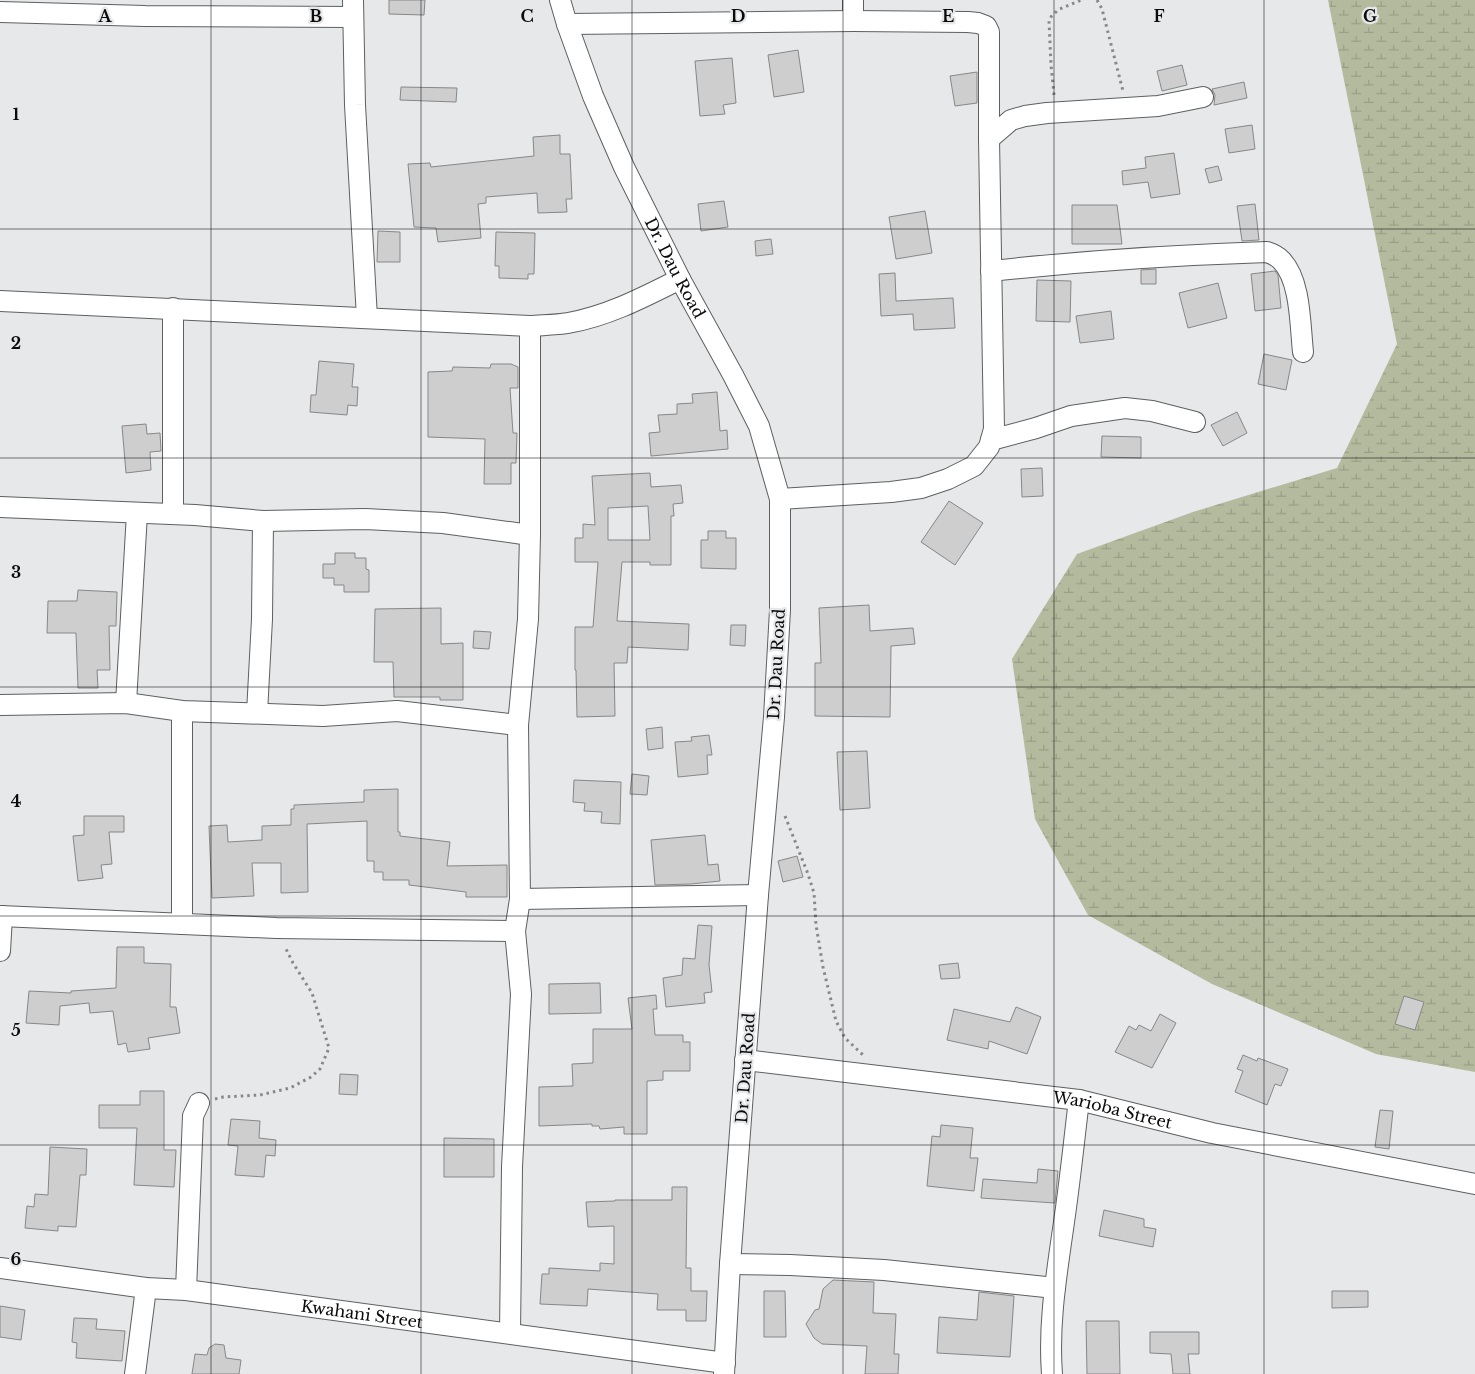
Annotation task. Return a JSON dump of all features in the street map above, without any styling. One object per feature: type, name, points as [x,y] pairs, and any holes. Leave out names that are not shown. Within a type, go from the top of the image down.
[{"type":"street","name":"Dr. Dau Road","points":[[560,0],[593,96],[624,166],[680,279],[759,426],[780,499],[780,610],[745,1060],[724,1368]]},
{"type":"street","points":[[853,0],[853,21]]},
{"type":"street","points":[[0,12],[145,8],[353,9],[355,105],[366,318]]},
{"type":"street","points":[[567,24],[853,21],[968,22],[986,26],[989,32],[994,429],[989,447],[974,466],[948,479],[921,488],[892,492],[780,499]]},
{"type":"street","points":[[989,139],[1011,120],[1025,116],[1158,106],[1203,97]]},
{"type":"street","points":[[991,271],[1190,254],[1268,252],[1282,261],[1292,277],[1298,302],[1303,352]]},
{"type":"street","points":[[0,301],[530,326],[568,323],[596,316],[638,300],[680,279]]},
{"type":"street","points":[[173,308],[173,514]]},
{"type":"street","points":[[510,1333],[512,1168],[521,994],[515,931],[520,899],[518,725],[528,620],[530,326]]},
{"type":"street","points":[[991,440],[1071,416],[1125,408],[1152,411],[1196,422]]},
{"type":"street","points":[[0,507],[173,514],[264,521],[365,519],[443,523],[530,535]]},
{"type":"street","points":[[126,703],[137,514]]},
{"type":"street","points":[[258,713],[264,521]]},
{"type":"street","points":[[0,705],[126,703],[182,711],[323,716],[396,711],[518,725]]},
{"type":"street","points":[[182,711],[182,924]]},
{"type":"street","points":[[520,899],[758,895]]},
{"type":"street","points":[[0,951],[1,916],[276,928],[515,931]]},
{"type":"street","name":"Warioba Street","points":[[745,1060],[1079,1100],[1212,1133],[1475,1184]]},
{"type":"street","points":[[1052,1374],[1050,1352],[1055,1288],[1079,1100]]},
{"type":"street","points":[[186,1290],[193,1116],[199,1104]]},
{"type":"street","points":[[730,1264],[884,1270],[1055,1288]]},
{"type":"street","name":"Kwahani Street","points":[[0,1268],[146,1288],[186,1290],[510,1333],[724,1368]]},
{"type":"street","points":[[135,1374],[146,1288]]},
{"type":"path","points":[[1051,113],[1055,92],[1051,65],[1049,21],[1052,15],[1082,0]]},
{"type":"path","points":[[1098,0],[1102,9],[1127,108]]},
{"type":"path","points":[[782,809],[814,893],[816,925],[823,967],[836,1021],[845,1038],[882,1076]]},
{"type":"path","points":[[199,1104],[222,1097],[260,1095],[290,1088],[311,1078],[320,1069],[329,1048],[318,1012],[312,993],[293,963],[276,928]]},
{"type":"green space","points":[[1328,0],[1475,0],[1475,1072],[1376,1054],[1212,984],[1088,915],[1035,819],[1012,659],[1077,554],[1193,512],[1337,468],[1397,344]]},
{"type":"building","points":[[389,0],[425,0],[424,15],[389,14]]},
{"type":"building","points":[[798,50],[804,92],[774,97],[768,55]]},
{"type":"building","points":[[732,58],[736,103],[723,105],[725,114],[700,116],[695,61]]},
{"type":"building","points":[[1182,65],[1187,85],[1162,91],[1157,71]]},
{"type":"building","points":[[977,72],[977,103],[955,106],[950,76]]},
{"type":"building","points":[[1244,82],[1247,98],[1214,105],[1215,95],[1212,89]]},
{"type":"building","points":[[401,87],[457,88],[456,102],[400,100]]},
{"type":"building","points":[[1252,125],[1255,149],[1229,153],[1225,129]]},
{"type":"building","points":[[560,135],[560,154],[570,154],[572,199],[566,199],[567,212],[538,213],[537,193],[486,197],[486,203],[478,204],[481,238],[438,242],[436,228],[414,227],[408,164],[430,163],[431,167],[534,156],[533,137]]},
{"type":"building","points":[[1174,153],[1180,194],[1151,198],[1148,182],[1123,185],[1122,171],[1146,168],[1145,157]]},
{"type":"building","points":[[1218,166],[1222,180],[1209,183],[1205,169]]},
{"type":"building","points":[[724,201],[728,227],[701,231],[698,204]]},
{"type":"building","points":[[1255,204],[1259,240],[1242,241],[1237,206]]},
{"type":"building","points":[[1072,205],[1117,205],[1122,244],[1072,244]]},
{"type":"building","points":[[925,211],[932,253],[896,259],[889,217]]},
{"type":"building","points":[[378,231],[400,232],[400,262],[377,262]]},
{"type":"building","points":[[496,232],[535,233],[534,274],[528,274],[528,279],[499,278],[499,266],[495,266]]},
{"type":"building","points":[[771,239],[773,254],[756,256],[755,241]]},
{"type":"building","points":[[1156,269],[1156,284],[1141,284],[1141,270]]},
{"type":"building","points":[[1275,271],[1278,275],[1281,308],[1255,311],[1251,274]]},
{"type":"building","points":[[895,273],[896,301],[953,298],[955,328],[914,330],[913,314],[881,316],[879,274]]},
{"type":"building","points":[[1037,280],[1071,281],[1070,322],[1036,321]]},
{"type":"building","points":[[1218,283],[1227,318],[1188,328],[1179,293]]},
{"type":"building","points":[[1111,311],[1114,339],[1080,343],[1076,316]]},
{"type":"building","points":[[1264,354],[1292,360],[1286,390],[1258,384]]},
{"type":"building","points":[[319,361],[354,364],[352,387],[358,387],[357,406],[348,405],[347,415],[310,412],[311,395],[316,395]]},
{"type":"building","points":[[491,364],[511,364],[518,367],[518,388],[510,388],[513,433],[517,433],[516,463],[511,463],[511,484],[484,484],[485,439],[428,437],[428,372],[452,371],[453,367],[490,368]]},
{"type":"building","points":[[717,392],[720,431],[727,430],[728,449],[651,456],[649,433],[660,432],[658,415],[677,414],[677,404],[693,403],[692,394]]},
{"type":"building","points":[[1237,412],[1247,433],[1223,446],[1211,425]]},
{"type":"building","points":[[146,424],[147,434],[160,433],[161,451],[150,452],[151,470],[126,473],[122,426]]},
{"type":"building","points":[[1102,436],[1141,437],[1141,458],[1101,457]]},
{"type":"building","points":[[1042,468],[1043,496],[1022,497],[1021,469]]},
{"type":"building","points":[[650,473],[651,487],[681,485],[683,503],[673,504],[674,516],[671,516],[671,565],[650,565],[650,562],[622,562],[617,621],[689,624],[688,650],[628,647],[627,663],[614,663],[615,716],[577,717],[575,627],[593,627],[598,562],[575,562],[575,538],[583,538],[583,524],[595,525],[592,476]],"holes":[[[648,506],[650,540],[608,540],[608,508]]]},
{"type":"building","points":[[949,501],[983,523],[955,565],[921,542]]},
{"type":"building","points":[[708,531],[726,531],[726,538],[736,538],[736,569],[701,568],[701,540],[708,540]]},
{"type":"building","points":[[335,553],[355,553],[355,558],[366,558],[366,569],[369,570],[369,592],[344,592],[344,585],[334,585],[334,578],[323,578],[323,564],[335,564]]},
{"type":"building","points":[[78,590],[117,592],[116,626],[109,626],[110,670],[97,670],[98,688],[78,688],[76,633],[47,633],[48,601],[77,601]]},
{"type":"building","points":[[869,605],[870,631],[913,628],[915,644],[891,646],[890,717],[815,716],[815,663],[821,663],[819,608]]},
{"type":"building","points":[[441,608],[441,644],[463,643],[463,700],[440,700],[440,697],[394,697],[393,662],[374,662],[375,609]]},
{"type":"building","points":[[731,625],[746,625],[745,646],[730,645]]},
{"type":"building","points":[[474,631],[491,632],[489,649],[473,648]]},
{"type":"building","points":[[662,727],[663,748],[648,750],[646,729]]},
{"type":"building","points":[[709,735],[712,755],[707,755],[708,774],[678,777],[675,742],[692,741],[691,737]]},
{"type":"building","points":[[867,751],[870,808],[840,810],[837,752]]},
{"type":"building","points":[[632,774],[649,776],[647,795],[630,794]]},
{"type":"building","points":[[574,780],[621,782],[620,824],[601,823],[602,812],[584,811],[585,803],[573,802]]},
{"type":"building","points":[[398,789],[398,832],[400,832],[400,836],[450,842],[447,866],[507,865],[507,897],[466,897],[466,892],[409,885],[409,880],[383,880],[383,872],[374,872],[374,861],[367,861],[367,821],[307,824],[308,892],[281,893],[281,863],[252,863],[254,896],[212,898],[209,826],[227,825],[228,842],[262,840],[262,826],[291,825],[291,809],[294,809],[294,805],[364,802],[364,790]]},
{"type":"building","points":[[84,816],[124,816],[124,832],[109,832],[112,864],[101,865],[103,878],[78,881],[73,836],[84,835]]},
{"type":"building","points":[[705,835],[708,865],[718,864],[720,881],[655,885],[651,840]]},
{"type":"building","points":[[797,856],[803,877],[783,882],[778,861]]},
{"type":"building","points":[[698,925],[712,926],[709,965],[712,992],[704,993],[705,1003],[666,1007],[663,978],[682,975],[683,958],[695,959]]},
{"type":"building","points":[[117,947],[144,947],[144,963],[171,964],[170,1007],[176,1007],[180,1033],[148,1038],[150,1049],[128,1052],[126,1043],[118,1045],[113,1011],[90,1013],[89,1003],[60,1006],[59,1025],[26,1023],[29,991],[71,993],[71,991],[116,988]]},
{"type":"building","points":[[958,963],[960,978],[941,979],[939,965]]},
{"type":"building","points":[[600,983],[601,1013],[549,1014],[549,984]]},
{"type":"building","points":[[656,995],[657,1009],[653,1009],[655,1035],[683,1035],[683,1042],[690,1042],[690,1071],[663,1071],[663,1080],[647,1081],[647,1134],[624,1134],[624,1127],[600,1129],[599,1126],[592,1126],[592,1124],[539,1126],[539,1087],[573,1086],[572,1064],[593,1063],[593,1029],[632,1029],[628,998]]},
{"type":"building","points":[[1404,996],[1424,1002],[1415,1030],[1395,1024]]},
{"type":"building","points":[[1016,1007],[1041,1017],[1027,1054],[989,1041],[988,1049],[947,1040],[954,1009],[1010,1022]]},
{"type":"building","points":[[1160,1014],[1176,1023],[1152,1068],[1115,1052],[1129,1026],[1136,1030],[1139,1025],[1151,1031]]},
{"type":"building","points":[[1243,1055],[1257,1061],[1258,1058],[1288,1069],[1281,1086],[1275,1084],[1267,1105],[1235,1092],[1243,1071],[1237,1069]]},
{"type":"building","points":[[340,1074],[358,1075],[357,1095],[339,1094]]},
{"type":"building","points":[[140,1091],[164,1091],[164,1150],[176,1150],[174,1187],[134,1185],[137,1128],[99,1128],[99,1105],[140,1105]]},
{"type":"building","points":[[1380,1110],[1393,1111],[1389,1149],[1375,1147]]},
{"type":"building","points":[[231,1119],[260,1121],[259,1138],[276,1140],[275,1156],[266,1155],[264,1177],[235,1175],[238,1146],[228,1145]]},
{"type":"building","points":[[941,1125],[973,1128],[970,1158],[978,1158],[974,1191],[927,1186],[932,1136],[940,1137]]},
{"type":"building","points":[[444,1138],[494,1139],[494,1177],[444,1177]]},
{"type":"building","points":[[50,1147],[87,1149],[86,1175],[80,1175],[76,1227],[58,1226],[58,1231],[25,1228],[27,1206],[34,1207],[35,1194],[48,1195]]},
{"type":"building","points":[[1038,1169],[1058,1171],[1055,1203],[981,1198],[983,1179],[1037,1183]]},
{"type":"building","points":[[672,1187],[687,1187],[686,1268],[691,1268],[691,1291],[707,1291],[706,1321],[686,1321],[686,1310],[657,1310],[658,1294],[588,1289],[587,1306],[540,1304],[542,1274],[549,1274],[549,1268],[600,1271],[600,1263],[614,1264],[614,1226],[588,1227],[586,1202],[672,1200]]},
{"type":"building","points":[[1104,1210],[1144,1219],[1144,1227],[1156,1229],[1153,1247],[1099,1236]]},
{"type":"building","points":[[833,1280],[874,1282],[873,1313],[896,1314],[894,1354],[899,1354],[898,1374],[865,1374],[867,1346],[822,1344],[814,1338],[806,1324],[815,1310],[819,1309],[823,1289]]},
{"type":"building","points":[[764,1291],[785,1291],[786,1337],[764,1337]]},
{"type":"building","points":[[1332,1291],[1368,1291],[1368,1307],[1332,1308]]},
{"type":"building","points":[[979,1292],[1014,1296],[1010,1357],[937,1353],[939,1317],[977,1320]]},
{"type":"building","points":[[0,1306],[25,1310],[21,1340],[0,1337]]},
{"type":"building","points":[[74,1318],[97,1319],[96,1329],[125,1331],[122,1361],[76,1358],[77,1343],[72,1342]]},
{"type":"building","points":[[1086,1321],[1119,1321],[1120,1374],[1087,1374]]},
{"type":"building","points":[[1150,1332],[1199,1332],[1199,1354],[1188,1354],[1190,1374],[1173,1374],[1171,1354],[1150,1353]]},
{"type":"building","points":[[215,1344],[224,1345],[226,1358],[241,1360],[239,1374],[192,1374],[195,1354],[207,1355],[209,1348]]}]
